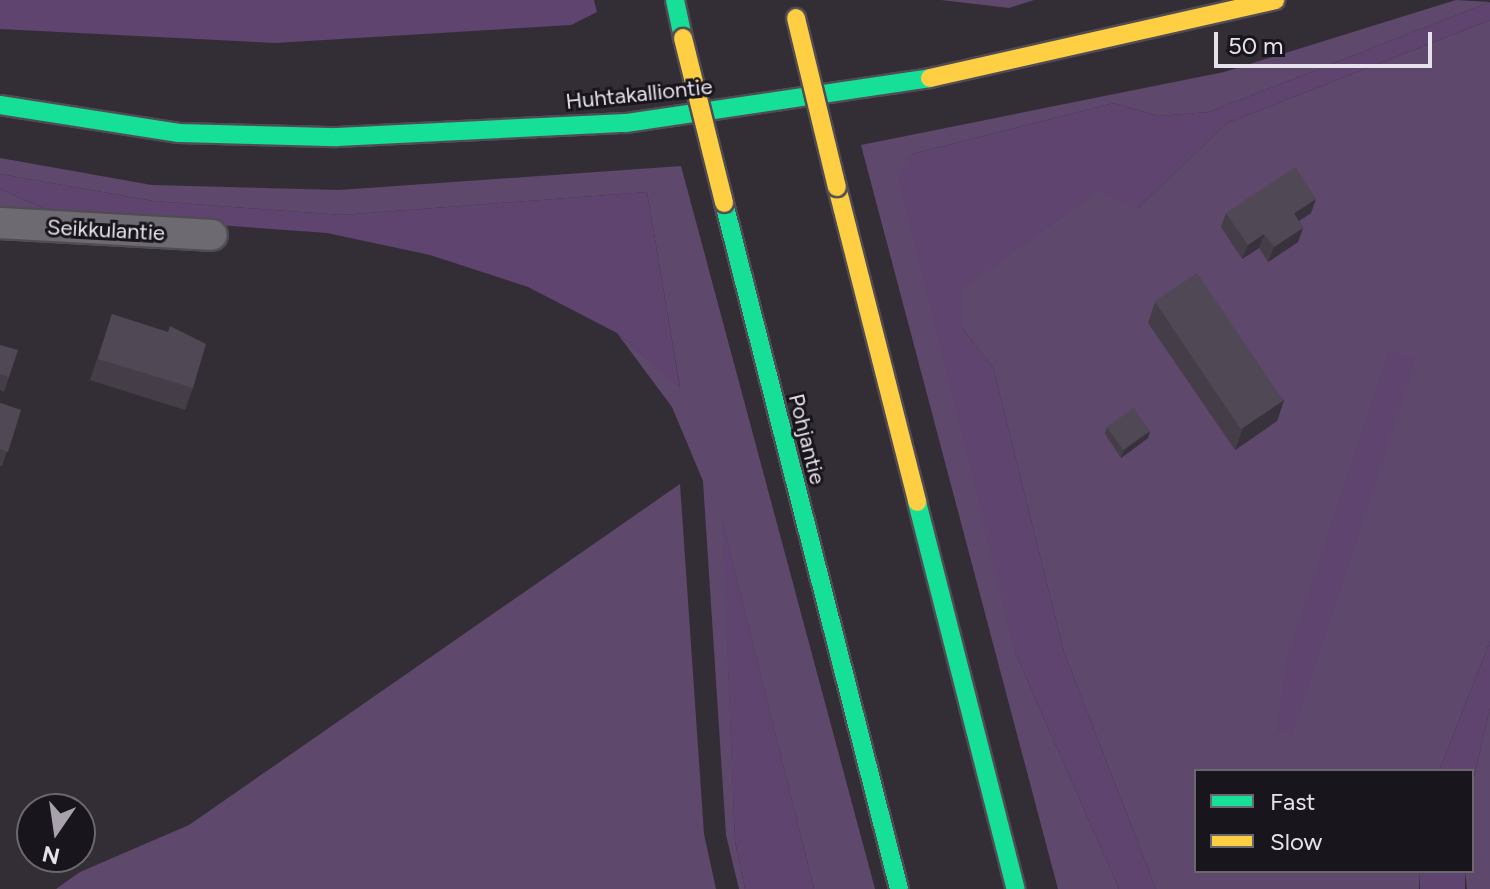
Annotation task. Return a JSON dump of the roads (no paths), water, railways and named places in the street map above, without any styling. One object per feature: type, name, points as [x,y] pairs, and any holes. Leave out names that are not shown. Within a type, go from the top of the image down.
[{"type":"main road","name":"Pohjantie","points":[[675,0],[899,889]]},
{"type":"main road","name":"Huhtakalliontie","points":[[0,105],[179,133],[337,137],[626,123],[892,87],[1275,0]]},
{"type":"main road","points":[[794,9],[1016,889]]},
{"type":"street","name":"Seikkulantie","points":[[0,223],[212,235]]}]
